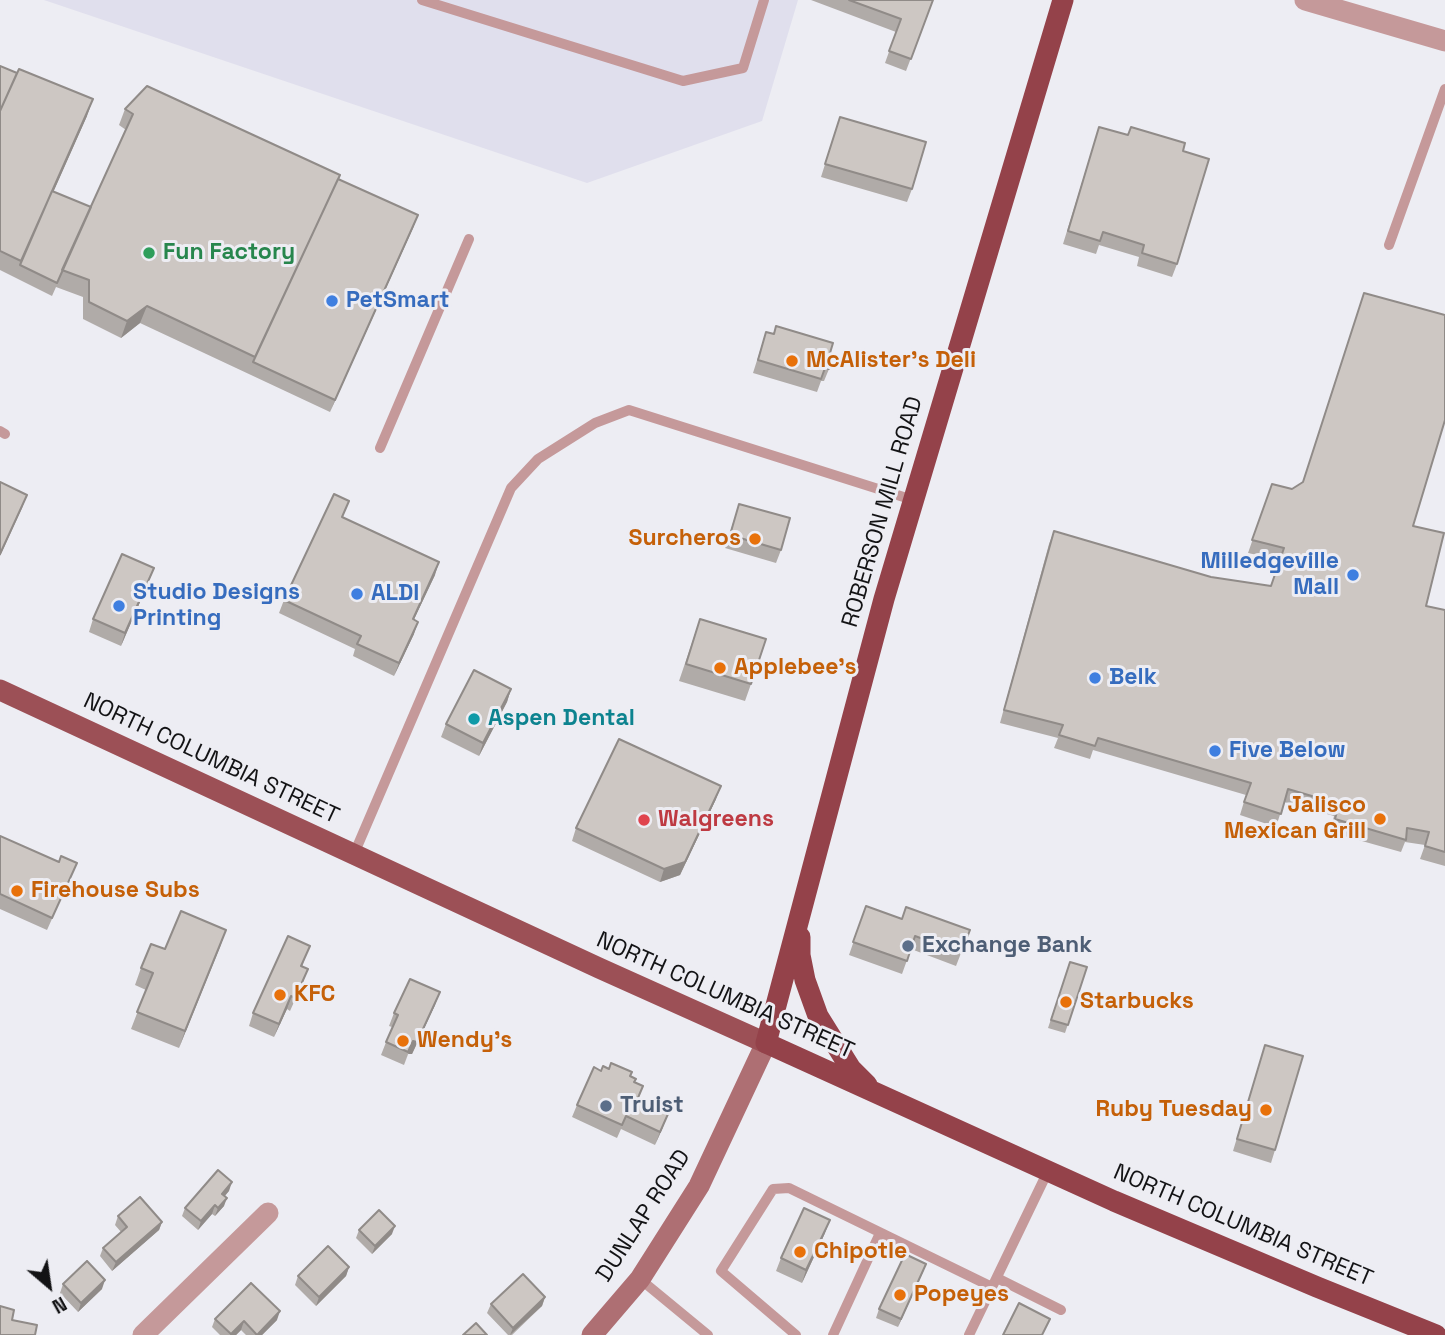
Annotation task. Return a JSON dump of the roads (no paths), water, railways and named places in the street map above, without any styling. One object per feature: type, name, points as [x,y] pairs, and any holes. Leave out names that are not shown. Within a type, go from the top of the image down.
[{"type":"highway","name":"ROBERSON MILL ROAD","points":[[766,1043],[871,646],[1063,0]]},
{"type":"highway","points":[[800,915],[800,955],[805,980],[818,1016],[851,1069],[873,1092]]},
{"type":"highway","name":"NORTH COLUMBIA STREET","points":[[766,1043],[1048,1171],[1317,1287],[1436,1335]]},
{"type":"main road","name":"NORTH COLUMBIA STREET","points":[[0,690],[766,1043]]},
{"type":"main road","name":"DUNLAP ROAD","points":[[592,1335],[640,1279],[704,1177],[766,1043]]},
{"type":"street","points":[[1305,0],[1445,41]]},
{"type":"street","points":[[143,1335],[268,1213]]},
{"type":"lane","points":[[422,0],[683,81],[743,68],[764,0]]},
{"type":"lane","points":[[1389,244],[1445,89]]},
{"type":"lane","points":[[380,448],[469,239]]},
{"type":"lane","points":[[354,854],[511,488],[538,459],[595,423],[629,410],[913,500]]},
{"type":"lane","points":[[969,1335],[1048,1171]]},
{"type":"lane","points":[[796,1335],[721,1271],[773,1189],[789,1188],[880,1233],[1061,1310]]},
{"type":"lane","points":[[834,1335],[880,1233]]},
{"type":"lane","points":[[640,1279],[708,1335]]},
{"type":"place","name":"Fun Factory","points":[[149,253]]},
{"type":"place","name":"PetSmart","points":[[332,301]]},
{"type":"place","name":"McAlister's Deli","points":[[792,361]]},
{"type":"place","name":"Surcheros","points":[[755,539]]},
{"type":"place","name":"Milledgeville Mall","points":[[1353,575]]},
{"type":"place","name":"ALDI","points":[[357,594]]},
{"type":"place","name":"Studio Designs Printing","points":[[119,606]]},
{"type":"place","name":"Applebee's","points":[[720,668]]},
{"type":"place","name":"Belk","points":[[1095,678]]},
{"type":"place","name":"Aspen Dental","points":[[474,719]]},
{"type":"place","name":"Five Below","points":[[1215,751]]},
{"type":"place","name":"Jalisco Mexican Grill","points":[[1380,819]]},
{"type":"place","name":"Walgreens","points":[[644,820]]},
{"type":"place","name":"Firehouse Subs","points":[[17,891]]},
{"type":"place","name":"Exchange Bank","points":[[908,946]]},
{"type":"place","name":"KFC","points":[[280,995]]},
{"type":"place","name":"Starbucks","points":[[1066,1002]]},
{"type":"place","name":"Wendy's","points":[[403,1041]]},
{"type":"place","name":"Truist","points":[[606,1106]]},
{"type":"place","name":"Ruby Tuesday","points":[[1266,1110]]},
{"type":"place","name":"Chipotle","points":[[800,1252]]},
{"type":"place","name":"Popeyes","points":[[900,1295]]}]
